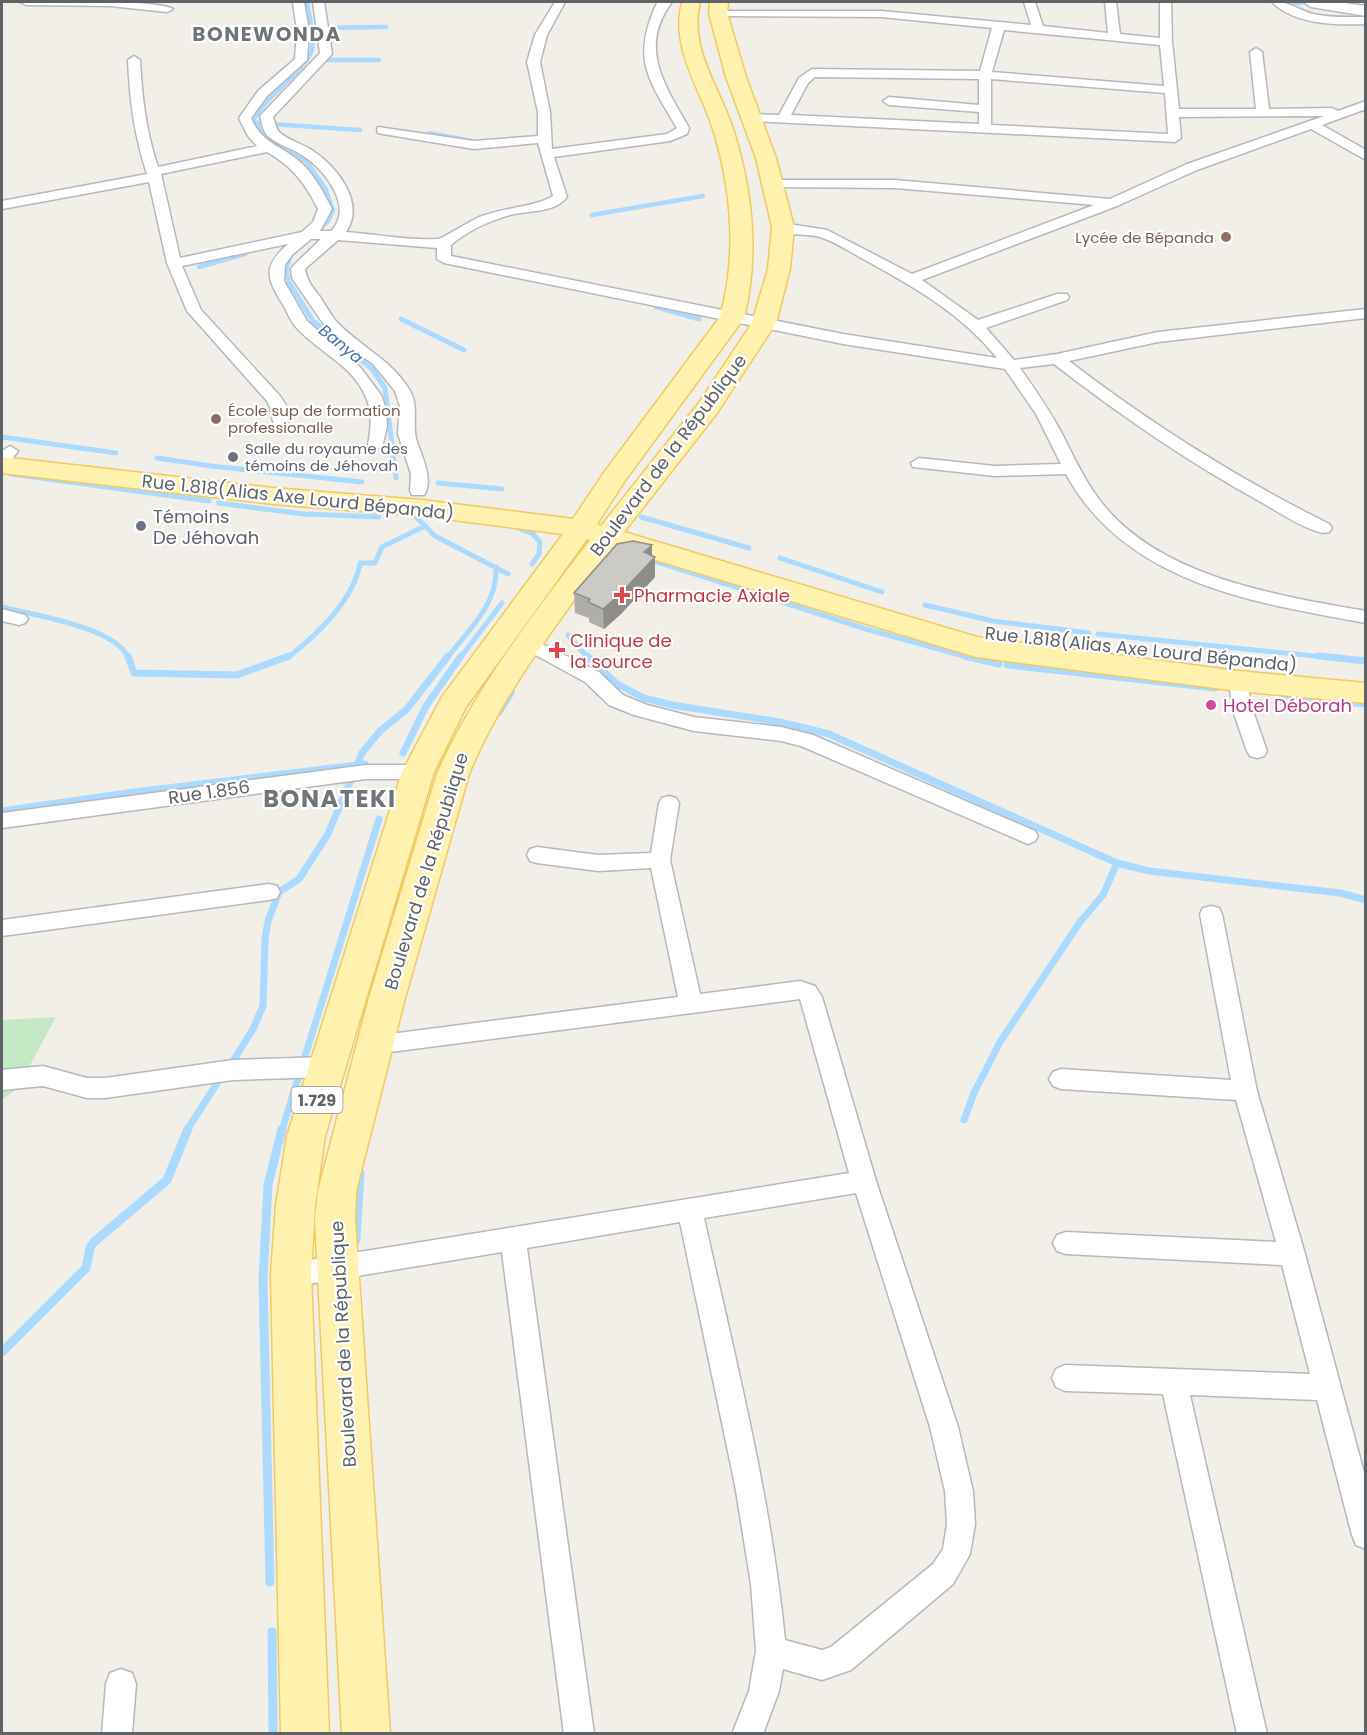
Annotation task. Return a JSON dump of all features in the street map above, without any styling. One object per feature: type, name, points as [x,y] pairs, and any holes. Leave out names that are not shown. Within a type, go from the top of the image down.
[{"type":"main road","name":"Boulevard de la République","points":[[366,1734],[335,1219],[337,1191],[375,1045],[453,774],[467,741],[484,710],[528,643],[573,562],[732,318],[739,295],[742,253],[740,205],[723,132],[686,27],[691,2]]},
{"type":"main road","name":"Boulevard de la République","points":[[599,524],[708,408],[764,323],[779,269],[783,227],[776,206],[773,183],[752,117],[736,77],[719,7]]},
{"type":"main road","name":"Rue 1.818(Alias Axe Lourd Bépanda)","points":[[4,456],[418,491],[599,524],[982,632],[1017,638],[1365,673]]},
{"type":"main road","name":"Rue 1.818(Alias Axe Lourd Bépanda)","points":[[4,456],[273,496],[422,508],[543,523],[599,524],[650,549],[976,647],[1238,681],[1365,693]]},
{"type":"main road","points":[[543,523],[573,562],[650,549]]},
{"type":"main road","name":"Boulevard de la République","points":[[304,1734],[291,1275],[293,1213],[306,1136],[308,1066],[418,772],[453,704],[573,562]]},
{"type":"street","points":[[26,2],[110,3],[167,9]]},
{"type":"street","points":[[298,2],[303,32],[301,60],[269,88],[249,109],[245,118],[250,134],[267,148],[288,159],[303,173],[325,209],[317,226],[280,260],[276,274],[277,284],[300,322],[335,354],[352,366],[367,382],[380,412],[380,430],[376,445]]},
{"type":"street","points":[[318,2],[326,54],[266,116],[272,133],[311,155],[334,180],[347,210],[343,225],[306,257],[298,269],[299,278],[330,322],[346,338],[378,361],[402,390],[408,406],[406,434],[419,474],[418,491]]},
{"type":"street","points":[[560,2],[541,34],[534,61],[544,110],[544,146],[561,197],[553,202],[507,212],[452,236],[444,244],[442,256],[449,262],[843,339],[1009,365],[1057,359],[1158,337],[1365,313]]},
{"type":"street","points":[[383,130],[474,145],[544,146],[670,137],[682,131],[683,128],[649,62],[648,35],[663,3],[667,2]]},
{"type":"street","points":[[881,14],[884,2]]},
{"type":"street","points":[[1030,2],[1038,30]]},
{"type":"street","points":[[1111,2],[1114,37]]},
{"type":"street","points":[[1166,2],[1166,42],[1170,90],[1184,152]]},
{"type":"street","points":[[1278,2],[1304,17],[1324,21],[1365,20]]},
{"type":"street","points":[[1311,2],[1365,11]]},
{"type":"street","points":[[719,7],[881,14],[1166,42]]},
{"type":"street","points":[[985,129],[985,75],[999,26]]},
{"type":"street","points":[[1256,52],[1263,114]]},
{"type":"street","points":[[134,60],[136,104],[142,139],[154,174],[174,263],[194,311],[274,399],[281,411],[281,423]]},
{"type":"street","points":[[783,119],[803,81],[812,73],[985,75],[1170,90]]},
{"type":"street","points":[[889,101],[984,109]]},
{"type":"street","points":[[752,117],[985,129],[1184,152],[1313,125],[1365,105]]},
{"type":"street","points":[[1174,113],[1346,112]]},
{"type":"street","points":[[1313,125],[1365,156]]},
{"type":"street","points":[[2,205],[267,148]]},
{"type":"street","points":[[910,280],[1112,203],[1184,152]]},
{"type":"street","points":[[773,183],[895,184],[1112,203]]},
{"type":"street","points":[[535,206],[556,212]]},
{"type":"street","points":[[783,227],[822,233],[910,280],[943,300],[976,326],[1009,365],[1048,421],[1087,498],[1115,528],[1133,542],[1174,565],[1275,601],[1365,617]]},
{"type":"street","points":[[174,263],[307,236],[331,235],[444,244]]},
{"type":"street","points":[[976,326],[1062,297]]},
{"type":"street","points":[[1057,359],[1127,412],[1205,465],[1323,528]]},
{"type":"street","points":[[919,463],[995,471],[1071,468]]},
{"type":"street","points":[[528,643],[592,678],[616,700],[624,704],[694,724],[781,734],[806,740],[1028,836]]},
{"type":"street","points":[[1238,681],[1243,711],[1257,751]]},
{"type":"street","name":"Rue 1.856","points":[[2,822],[366,772],[418,772]]},
{"type":"street","points":[[669,803],[660,860],[691,1004]]},
{"type":"street","points":[[537,855],[598,863],[660,860]]},
{"type":"street","points":[[2,928],[268,892]]},
{"type":"street","points":[[1210,914],[1245,1091],[1292,1254],[1365,1535]]},
{"type":"street","points":[[375,1045],[800,990],[807,992],[811,997],[864,1181],[944,1427],[959,1491],[961,1524],[956,1554],[943,1574],[840,1659],[822,1665],[771,1651]]},
{"type":"street","points":[[2,1080],[43,1076],[87,1088],[105,1088],[224,1071],[308,1066]]},
{"type":"street","points":[[1061,1079],[1245,1091]]},
{"type":"street","points":[[291,1275],[864,1181]]},
{"type":"street","points":[[690,1210],[749,1485],[765,1584],[771,1651],[764,1690],[747,1734]]},
{"type":"street","points":[[513,1239],[579,1734]]},
{"type":"street","points":[[1066,1243],[1292,1254]]},
{"type":"street","points":[[1065,1378],[1326,1387]]},
{"type":"street","points":[[1174,1382],[1252,1734]]},
{"type":"street","points":[[117,1734],[121,1684]]},
{"type":"green space","points":[[56,1017],[17,1089],[2,1100],[2,1020]]},
{"type":"building","points":[[633,541],[652,545],[644,552],[655,557],[603,609],[588,602],[590,599],[574,593],[617,544]]},
{"type":"waterway","name":"Banya","points":[[307,2],[313,37],[309,57],[267,102],[253,121],[268,139],[307,162],[325,188],[333,210],[328,221],[317,232]]},
{"type":"waterway","points":[[1291,2],[1300,3]]},
{"type":"waterway","points":[[314,28],[386,27]]},
{"type":"waterway","points":[[319,60],[379,60]]},
{"type":"waterway","points":[[257,123],[360,130]]},
{"type":"waterway","points":[[429,133],[471,141]]},
{"type":"waterway","points":[[592,215],[703,196]]},
{"type":"waterway","name":"Banya","points":[[292,253],[286,271],[292,287]]},
{"type":"waterway","points":[[199,267],[245,254]]},
{"type":"waterway","name":"Banya","points":[[292,287],[313,321],[372,369],[385,388],[396,478]]},
{"type":"waterway","points":[[656,307],[699,319]]},
{"type":"waterway","points":[[401,319],[464,350]]},
{"type":"waterway","points":[[2,437],[116,453]]},
{"type":"waterway","points":[[157,458],[362,482]]},
{"type":"waterway","points":[[11,474],[209,501]]},
{"type":"waterway","points":[[438,483],[502,489]]},
{"type":"waterway","points":[[218,503],[304,514],[379,517]]},
{"type":"waterway","points":[[415,516],[435,536],[496,568]]},
{"type":"waterway","points":[[641,517],[749,548]]},
{"type":"waterway","points":[[287,658],[310,639],[342,604],[356,577],[360,563],[375,563],[382,547],[423,527]]},
{"type":"waterway","points":[[518,528],[533,534],[540,542],[539,554],[532,564]]},
{"type":"waterway","points":[[780,558],[882,592]]},
{"type":"waterway","points":[[648,559],[866,629],[971,658]]},
{"type":"waterway","points":[[447,658],[487,605],[492,593],[496,568]]},
{"type":"waterway","points":[[496,568],[508,574]]},
{"type":"waterway","points":[[460,658],[502,603]]},
{"type":"waterway","points":[[925,605],[993,621],[1089,633]]},
{"type":"waterway","points":[[2,607],[52,618],[91,630],[121,647],[128,658]]},
{"type":"waterway","points":[[1098,634],[1334,658]]},
{"type":"waterway","points":[[568,635],[588,658]]},
{"type":"waterway","points":[[128,656],[134,673],[237,675],[289,656]]},
{"type":"waterway","points":[[357,765],[362,753],[380,731],[407,709],[448,656]]},
{"type":"waterway","points":[[403,753],[426,706],[461,656]]},
{"type":"waterway","points":[[587,656],[617,684],[644,698],[672,705],[780,722],[829,734],[1117,863]]},
{"type":"waterway","points":[[965,656],[999,664]]},
{"type":"waterway","points":[[1319,656],[1366,661]]},
{"type":"waterway","points":[[1007,665],[1215,688]]},
{"type":"waterway","points":[[499,712],[511,693]]},
{"type":"waterway","points":[[1282,695],[1366,704]]},
{"type":"waterway","points":[[357,765],[365,764]]},
{"type":"waterway","points":[[2,811],[134,792],[357,765]]},
{"type":"waterway","points":[[230,1066],[253,1029],[263,1006],[265,939],[268,921],[279,892],[299,879],[328,834],[357,765]]},
{"type":"waterway","points":[[282,1130],[379,819]]},
{"type":"waterway","points":[[964,1120],[974,1093],[1000,1042],[1080,922],[1103,895],[1117,863]]},
{"type":"waterway","points":[[1117,863],[1149,871],[1340,893],[1366,900]]},
{"type":"waterway","points":[[187,1130],[221,1077]]},
{"type":"waterway","points":[[2,1352],[86,1268],[90,1248],[94,1242],[167,1180],[188,1129]]},
{"type":"waterway","points":[[270,1582],[263,1280],[268,1185],[282,1129]]},
{"type":"waterway","points":[[356,1240],[360,1173]]},
{"type":"waterway","points":[[272,1632],[273,1730]]},
{"type":"place","name":"Lycée de Bépanda","points":[[1226,237]]},
{"type":"place","name":"École sup de formation professionalle","points":[[216,419]]},
{"type":"place","name":"Salle du royaume des témoins de Jéhovah","points":[[233,457]]},
{"type":"place","name":"Témoins De Jéhovah","points":[[141,526]]},
{"type":"place","name":"Pharmacie Axiale","points":[[622,595]]},
{"type":"place","name":"Clinique de la source","points":[[557,650]]},
{"type":"place","name":"Hotel Déborah","points":[[1211,705]]},
{"type":"district","name":"BONEWONDA","points":[[267,34]]},
{"type":"district","name":"BONATEKI","points":[[330,798]]}]
